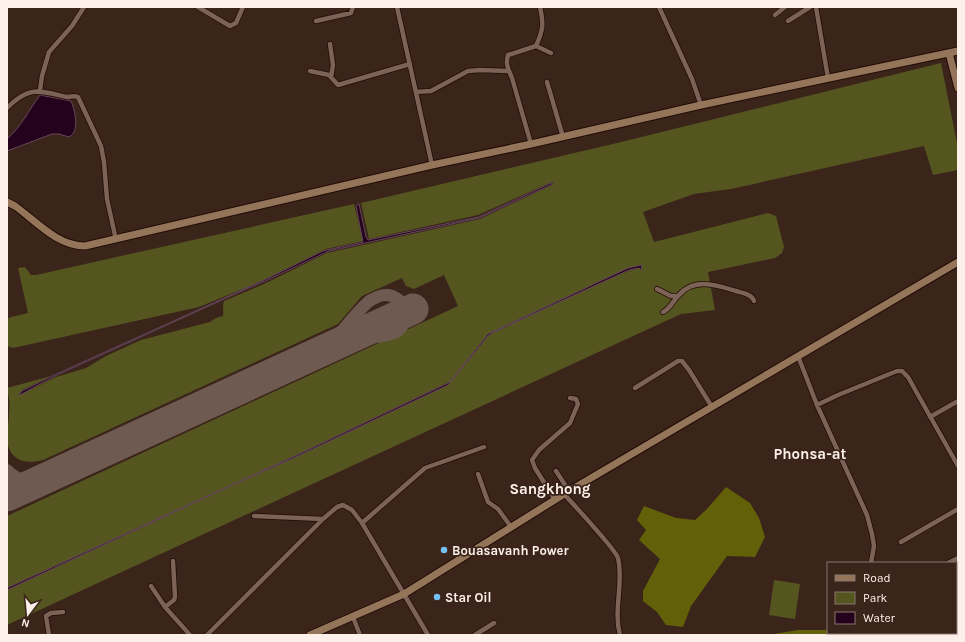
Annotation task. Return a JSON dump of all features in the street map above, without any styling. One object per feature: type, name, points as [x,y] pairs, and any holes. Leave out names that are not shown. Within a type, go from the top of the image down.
[{"type":"street","points":[[40,90],[42,76],[49,52],[72,26],[84,7]]},
{"type":"street","points":[[198,7],[230,26],[236,23],[243,7]]},
{"type":"street","points":[[316,21],[351,13],[353,7]]},
{"type":"street","points":[[397,7],[432,165]]},
{"type":"street","points":[[536,46],[543,30],[543,18],[540,7]]},
{"type":"street","points":[[659,7],[692,79],[701,105]]},
{"type":"street","points":[[775,15],[785,7]]},
{"type":"street","points":[[788,21],[810,7]]},
{"type":"street","points":[[816,7],[828,78]]},
{"type":"street","points":[[330,44],[334,65],[331,76]]},
{"type":"street","points":[[531,144],[512,78],[508,71],[508,55],[536,46],[551,53]]},
{"type":"street","points":[[7,202],[22,210],[54,236],[68,243],[85,246],[116,240],[432,165],[701,105],[958,51]]},
{"type":"street","points":[[949,53],[958,88]]},
{"type":"street","points":[[310,71],[325,73],[331,76],[336,84],[340,84],[410,64]]},
{"type":"street","points":[[416,92],[431,91],[468,71],[508,71]]},
{"type":"street","points":[[547,82],[563,137]]},
{"type":"street","points":[[7,108],[14,101],[25,94],[40,90],[69,97],[78,97],[101,146],[107,199],[116,240]]},
{"type":"street","points":[[310,635],[404,594],[566,493],[958,262]]},
{"type":"street","points":[[663,312],[668,310],[685,289],[702,283],[748,294],[754,301]]},
{"type":"street","points":[[657,289],[671,296],[678,296]]},
{"type":"street","points":[[798,356],[817,405],[867,514],[874,546],[871,562]]},
{"type":"street","points":[[635,388],[678,361],[682,361],[712,407]]},
{"type":"street","points":[[817,405],[900,370],[905,372],[958,466]]},
{"type":"street","points":[[555,500],[532,461],[539,450],[570,423],[578,404],[576,399],[570,398]]},
{"type":"street","points":[[930,417],[958,401]]},
{"type":"street","points":[[362,524],[426,468],[484,447]]},
{"type":"street","points":[[556,471],[566,493],[618,556],[620,580],[617,616],[620,635]]},
{"type":"street","points":[[478,474],[488,502],[498,509],[511,527]]},
{"type":"street","points":[[207,635],[322,519],[337,507],[343,505],[352,510],[362,524],[428,635]]},
{"type":"street","points":[[900,542],[958,509]]},
{"type":"street","points":[[254,516],[322,519]]},
{"type":"street","points":[[165,607],[174,600],[175,597],[173,561]]},
{"type":"street","points":[[151,586],[165,607],[190,635]]},
{"type":"street","points":[[49,635],[46,616],[51,613],[63,612]]},
{"type":"street","points":[[353,617],[360,635]]},
{"type":"street","points":[[475,635],[494,623]]},
{"type":"green space","points":[[941,63],[958,148],[958,170],[933,175],[924,146],[731,189],[694,194],[643,212],[654,242],[768,213],[776,216],[784,247],[782,253],[775,258],[708,272],[715,310],[681,314],[7,625],[7,590],[448,385],[488,336],[494,332],[642,265],[628,268],[488,334],[450,382],[297,455],[7,588],[7,516],[458,306],[444,275],[414,289],[406,286],[402,278],[362,296],[338,324],[43,460],[30,462],[19,459],[14,456],[8,445],[7,435],[9,397],[7,388],[51,376],[22,390],[18,396],[56,377],[86,368],[106,356],[141,340],[210,322],[223,316],[224,301],[264,284],[327,253],[480,219],[554,184],[552,182],[478,215],[369,239],[361,203],[617,143]]},
{"type":"green space","points":[[354,204],[363,241],[326,249],[262,281],[199,307],[13,348],[7,346],[7,319],[28,313],[18,268],[25,267],[31,275],[36,275]]},
{"type":"green space","points":[[774,580],[800,584],[795,619],[769,615]]},
{"type":"shaded area","points":[[726,487],[750,503],[759,518],[765,537],[755,557],[727,556],[691,606],[683,627],[666,625],[657,612],[643,601],[643,591],[660,559],[639,540],[646,530],[637,520],[644,506],[676,518],[695,520],[707,509]]},
{"type":"shaded area","points":[[798,630],[827,630],[827,634],[854,634],[854,635],[768,635]]},
{"type":"water","points":[[40,95],[71,101],[76,120],[75,131],[69,137],[59,134],[52,134],[7,151],[7,139],[21,124]]},
{"type":"water","points":[[551,183],[553,184],[479,218],[329,251],[55,376],[18,396],[22,391],[52,376],[262,281],[323,251],[363,242],[356,206],[359,204],[366,237],[368,240],[479,217]]},
{"type":"water","points":[[642,265],[641,270],[639,268],[629,270],[494,332],[488,336],[448,385],[7,590],[7,588],[297,455],[450,382],[488,334],[628,268]]},
{"type":"taxiway","points":[[318,353],[325,350],[356,314],[371,300],[385,295],[398,299],[402,304],[405,316],[404,322],[396,332],[379,337],[344,340]]},
{"type":"taxiway","points":[[7,470],[14,476],[21,479],[37,482]]},
{"type":"runway","points":[[7,496],[413,309]]},
{"type":"place","name":"Bouasavanh Power","points":[[444,550]]},
{"type":"place","name":"Star Oil","points":[[437,597]]},
{"type":"district","name":"Phonsa-at","points":[[810,454]]},
{"type":"district","name":"Sangkhong","points":[[550,489]]}]
